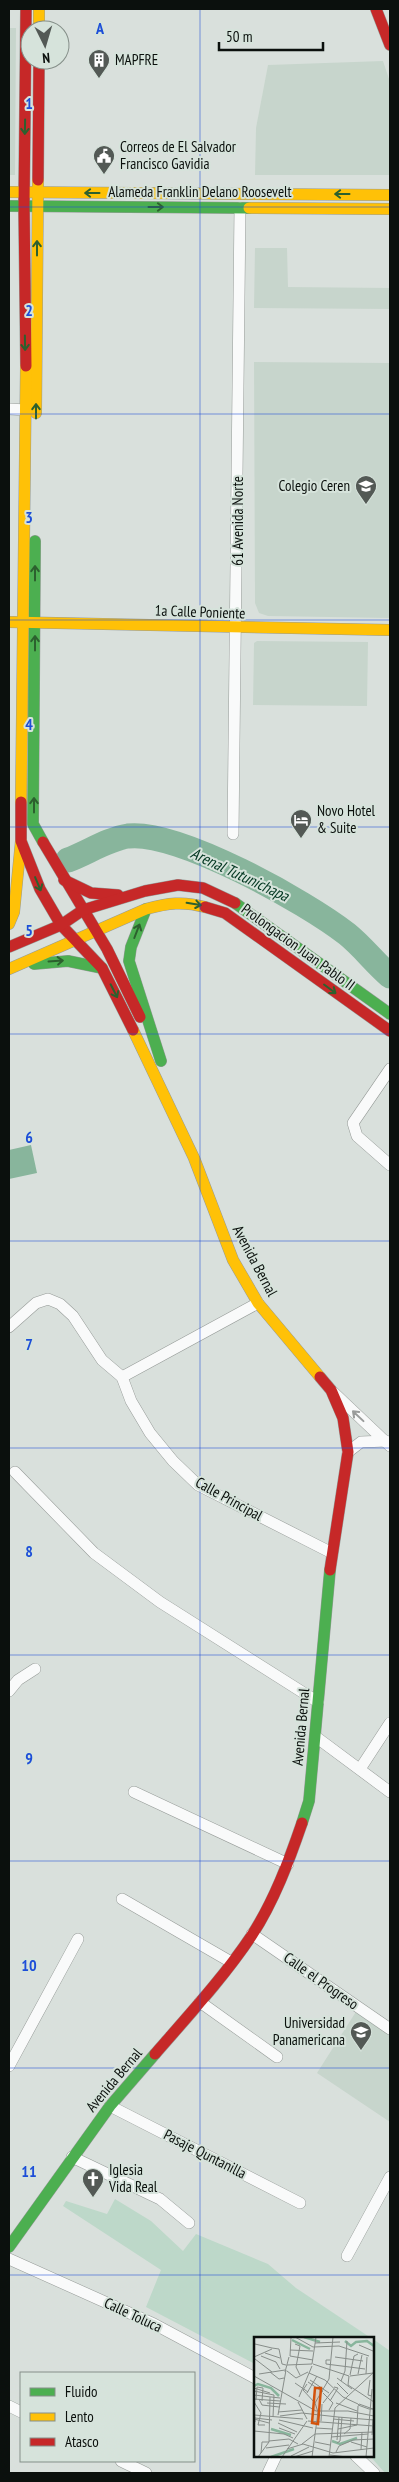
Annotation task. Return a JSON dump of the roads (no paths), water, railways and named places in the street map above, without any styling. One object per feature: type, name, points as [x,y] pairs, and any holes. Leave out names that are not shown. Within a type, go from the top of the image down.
[{"type":"main road","points":[[26,9],[24,206],[30,622]]},
{"type":"main road","points":[[376,9],[390,45]]},
{"type":"main road","points":[[9,924],[14,912],[21,840],[30,622],[39,70]]},
{"type":"main road","name":"Alameda Franklin Delano Roosevelt","points":[[9,192],[390,195]]},
{"type":"main road","name":"Alameda Franklin Delano Roosevelt","points":[[9,206],[390,209]]},
{"type":"main road","name":"1a Calle Poniente","points":[[9,622],[390,630]]},
{"type":"main road","name":"Avenida Bernal","points":[[30,622],[34,824],[64,880],[97,930],[161,1061],[182,1111],[194,1158]]},
{"type":"main road","name":"Avenida Bernal","points":[[9,2247],[110,2106],[200,2002],[252,1934],[288,1864],[309,1801],[332,1553],[348,1452],[344,1418],[331,1390],[258,1303],[233,1260],[194,1158],[102,968],[61,925],[40,888],[21,840]]},
{"type":"main road","points":[[64,880],[91,893],[118,895],[145,891]]},
{"type":"main road","name":"Prolongacion Juan Pablo II","points":[[9,947],[61,925],[83,910],[145,891],[178,884],[203,888],[222,895],[293,942],[390,1014]]},
{"type":"main road","name":"Prolongacion Juan Pablo II","points":[[9,970],[146,909],[169,903],[187,902],[225,913],[390,1031]]},
{"type":"main road","points":[[146,909],[131,947],[129,961],[161,1061]]},
{"type":"main road","points":[[9,970],[56,961],[82,961],[102,968]]},
{"type":"street","name":"61 Avenida Norte","points":[[233,834],[237,628],[240,208]]},
{"type":"street","points":[[9,410],[26,410]]},
{"type":"street","points":[[390,1069],[353,1123],[357,1136],[390,1165]]},
{"type":"street","name":"Calle Principal","points":[[9,1327],[36,1303],[48,1299],[60,1304],[73,1316],[102,1360],[122,1377],[131,1401],[150,1434],[173,1461],[198,1485],[332,1553]]},
{"type":"street","points":[[122,1377],[258,1303]]},
{"type":"street","points":[[331,1390],[388,1444]]},
{"type":"street","points":[[348,1452],[361,1442],[388,1444]]},
{"type":"street","points":[[15,1472],[94,1553],[160,1602],[318,1702]]},
{"type":"street","points":[[9,1691],[18,1680],[35,1669]]},
{"type":"street","points":[[360,1769],[390,1723]]},
{"type":"street","points":[[316,1737],[390,1792]]},
{"type":"street","points":[[134,1792],[288,1864]]},
{"type":"street","points":[[122,1899],[231,1962]]},
{"type":"street","name":"Calle el Progreso","points":[[252,1934],[390,2029]]},
{"type":"street","points":[[9,2066],[78,1939]]},
{"type":"street","points":[[200,2002],[277,2056]]},
{"type":"street","name":"Pasaje Quntanilla","points":[[110,2106],[300,2203]]},
{"type":"street","points":[[72,2157],[160,2199],[189,2223]]},
{"type":"street","points":[[347,2256],[390,2177]]},
{"type":"street","name":"Calle Toluca","points":[[9,2259],[154,2324],[254,2377]]},
{"type":"street","points":[[268,2473],[276,2457]]},
{"type":"street","points":[[357,2457],[374,2473]]},
{"type":"street","points":[[123,2462],[146,2473]]},
{"type":"waterway","name":"Arenal Tutunichapa","points":[[68,860],[105,843],[128,836],[150,837],[178,844],[241,871],[303,904],[347,934],[390,976]]},
{"type":"place","name":"MAPFRE","points":[[99,79]]},
{"type":"place","name":"Correos de El Salvador Francisco Gavidia","points":[[104,175]]},
{"type":"place","name":"Colegio Ceren","points":[[366,505]]},
{"type":"place","name":"Novo Hotel & Suite","points":[[301,839]]},
{"type":"place","name":"Universidad Panamericana","points":[[361,2051]]},
{"type":"place","name":"Iglesia Vida Real","points":[[93,2198]]}]
